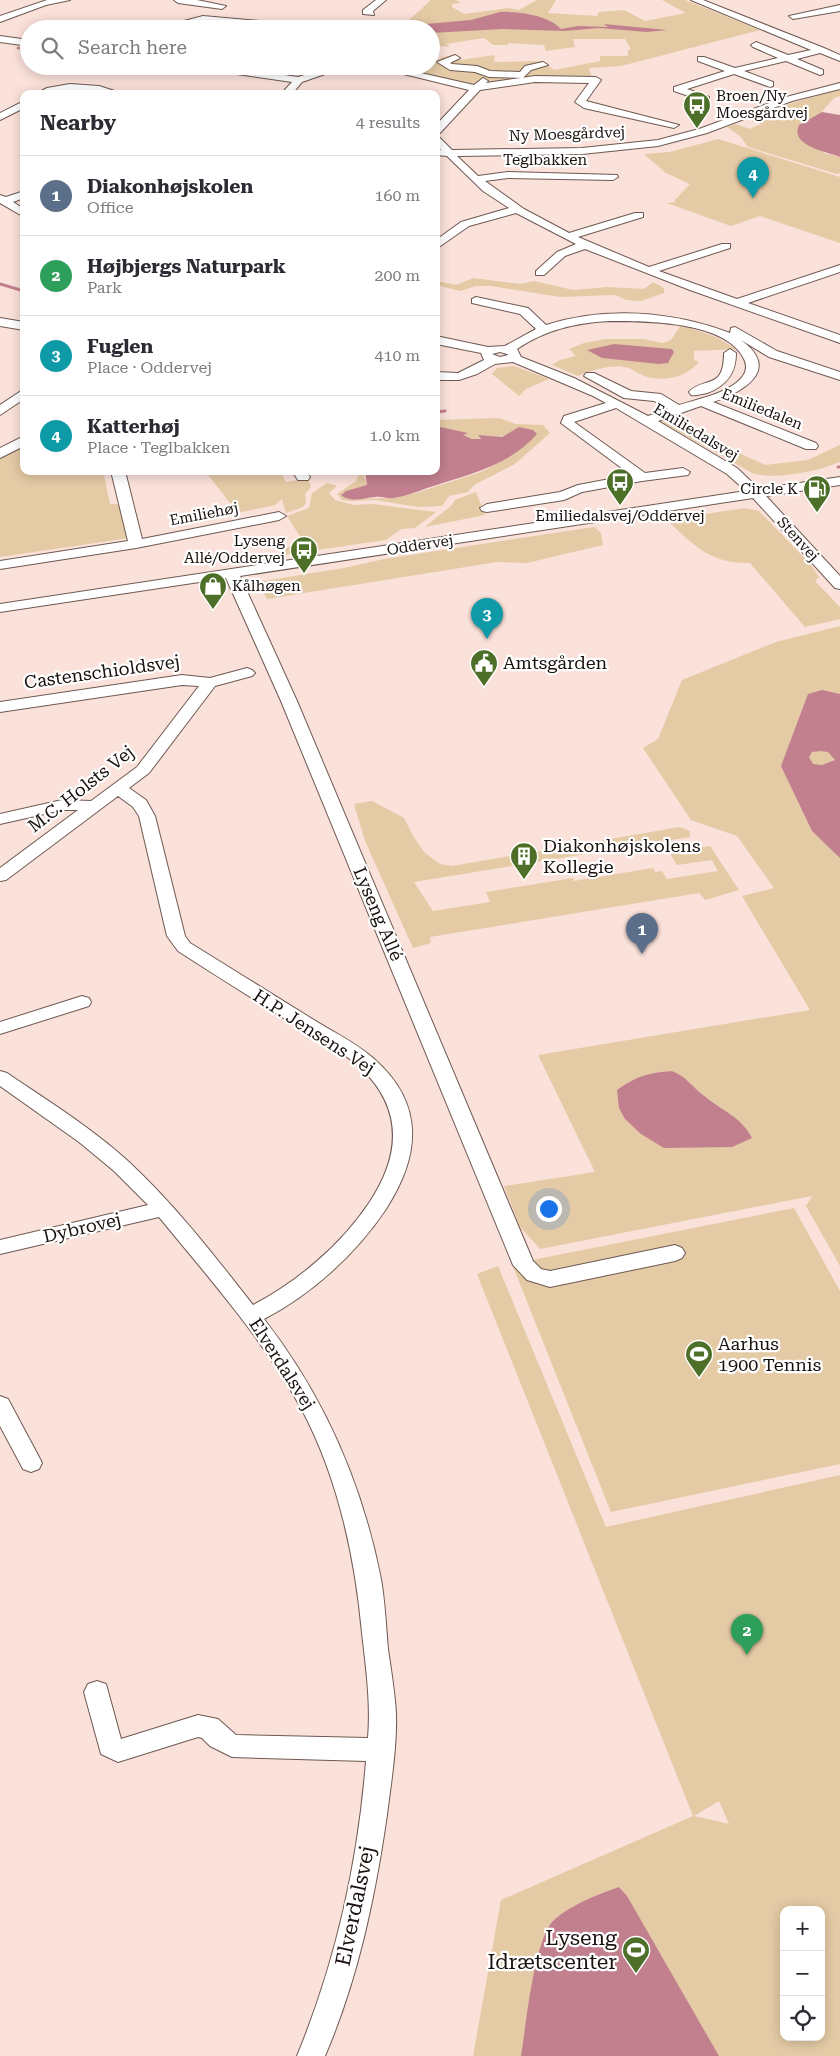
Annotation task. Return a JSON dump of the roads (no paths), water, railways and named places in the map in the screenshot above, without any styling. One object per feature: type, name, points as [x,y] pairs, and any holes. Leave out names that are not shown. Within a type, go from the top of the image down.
[{"type":"street","points":[[0,19],[44,3],[66,0]]},
{"type":"street","points":[[178,0],[222,6]]},
{"type":"street","points":[[372,13],[366,12],[382,0],[391,0]]},
{"type":"street","points":[[695,0],[840,58]]},
{"type":"street","points":[[793,16],[840,8]]},
{"type":"street","points":[[198,20],[214,20]]},
{"type":"street","points":[[0,39],[20,42]]},
{"type":"street","points":[[756,45],[820,72]]},
{"type":"street","points":[[706,99],[677,90],[734,71],[821,50]]},
{"type":"street","points":[[455,58],[442,62],[450,67],[477,69],[490,74],[523,75],[528,68],[543,65]]},
{"type":"street","points":[[701,59],[770,84]]},
{"type":"street","points":[[440,127],[490,74]]},
{"type":"street","points":[[264,75],[299,80],[315,75]]},
{"type":"street","points":[[416,75],[475,88],[535,80],[592,80],[597,82],[580,102],[587,106],[674,125]]},
{"type":"street","points":[[290,90],[299,80]]},
{"type":"street","name":"Ny Moesgårdvej","points":[[441,152],[582,152],[648,145],[704,131],[789,99],[840,86]]},
{"type":"street","points":[[51,90],[77,87],[103,90]]},
{"type":"street","points":[[0,117],[20,106]]},
{"type":"street","name":"Teglbakken","points":[[441,152],[519,210],[586,244],[648,271],[837,336]]},
{"type":"street","name":"Teglbakken","points":[[476,179],[508,175],[613,177]]},
{"type":"street","points":[[1,200],[20,195]]},
{"type":"street","points":[[1,200],[20,212]]},
{"type":"street","points":[[440,243],[465,224],[519,210]]},
{"type":"street","points":[[569,236],[639,214]]},
{"type":"street","points":[[540,273],[561,254],[586,244]]},
{"type":"street","points":[[648,271],[726,246]]},
{"type":"street","points":[[737,303],[840,268]]},
{"type":"street","points":[[476,301],[523,310],[532,316],[538,326],[545,329]]},
{"type":"street","points":[[440,376],[456,377],[465,375],[490,356],[495,349],[511,354],[528,336],[564,322],[594,318],[626,316],[661,318],[692,324],[722,334],[739,344],[751,355],[773,354]]},
{"type":"street","points":[[0,336],[12,324]]},
{"type":"street","points":[[722,326],[743,334],[773,354],[840,376]]},
{"type":"street","points":[[440,341],[490,356]]},
{"type":"street","name":"Emiliedalen","points":[[689,394],[711,386],[724,378],[731,366],[730,353]]},
{"type":"street","name":"Emiliedalsvej","points":[[511,354],[556,373],[645,420],[732,471],[756,494]]},
{"type":"street","name":"Emiliedalen","points":[[645,420],[728,393],[750,377],[752,368],[751,355]]},
{"type":"street","points":[[589,376],[628,395],[657,397],[678,410]]},
{"type":"street","name":"Emiliedalen","points":[[724,378],[744,382]]},
{"type":"street","points":[[0,411],[20,396]]},
{"type":"street","name":"Emiliedalen","points":[[701,402],[811,446]]},
{"type":"street","points":[[614,404],[569,419],[567,423],[642,477]]},
{"type":"street","name":"Emiliedalen","points":[[797,452],[824,439]]},
{"type":"street","points":[[0,454],[20,442]]},
{"type":"street","points":[[487,508],[564,496],[578,489],[642,477],[684,472]]},
{"type":"street","points":[[119,475],[136,544]]},
{"type":"street","name":"Oddervej","points":[[0,608],[840,481]]},
{"type":"street","name":"Stenvej","points":[[756,494],[840,585]]},
{"type":"street","name":"Emiliehøj","points":[[0,565],[136,544],[279,516]]},
{"type":"street","name":"Lyseng Allé","points":[[231,573],[289,701],[519,1256],[528,1270],[534,1275],[550,1279],[675,1253]]},
{"type":"street","points":[[210,683],[247,673]]},
{"type":"street","name":"Castenschioldsvej","points":[[0,706],[182,680],[210,683]]},
{"type":"street","name":"M.C. Holsts Vej","points":[[0,876],[97,806],[143,770],[210,683]]},
{"type":"street","name":"H.P. Jensens Vej","points":[[119,789],[140,804],[147,816],[176,936],[184,948],[366,1062],[378,1073],[395,1097],[404,1124],[404,1149],[395,1179],[388,1193],[366,1224],[290,1294],[251,1316]]},
{"type":"street","points":[[0,819],[62,805],[97,806]]},
{"type":"street","points":[[0,1028],[82,1002]]},
{"type":"street","name":"Elverdalsvej","points":[[0,1077],[86,1137],[121,1166],[164,1209],[251,1316],[282,1358],[312,1408],[335,1460],[353,1512],[369,1580],[383,1715],[366,1868],[351,1939],[328,2016],[311,2056]]},
{"type":"street","name":"Dybrovej","points":[[0,1247],[164,1209]]},
{"type":"street","points":[[0,1405],[31,1463]]},
{"type":"street","points":[[97,1692],[110,1746],[118,1751],[198,1726],[209,1727],[219,1738],[232,1746],[380,1750]]},
{"type":"waterway","points":[[0,284],[20,290]]},
{"type":"waterway","points":[[440,412],[445,411]]},
{"type":"place","name":"Broen/Ny Moesgårdvej","points":[[697,129]]},
{"type":"place","name":"Katterhøj","points":[[753,198]]},
{"type":"place","name":"Emiliedalsvej/Oddervej","points":[[620,506]]},
{"type":"place","name":"Circle K","points":[[817,513]]},
{"type":"place","name":"Lyseng Allé/Oddervej","points":[[304,574]]},
{"type":"place","name":"Kålhøgen","points":[[213,610]]},
{"type":"place","name":"Fuglen","points":[[487,639]]},
{"type":"place","name":"Amtsgården","points":[[484,687]]},
{"type":"place","name":"Diakonhøjskolens Kollegie","points":[[524,880]]},
{"type":"place","name":"Diakonhøjskolen","points":[[642,954]]},
{"type":"place","name":"Aarhus 1900 Tennis","points":[[699,1378]]},
{"type":"place","name":"Højbjergs Naturpark","points":[[747,1655]]},
{"type":"place","name":"Lyseng Idrætscenter","points":[[636,1974]]}]
